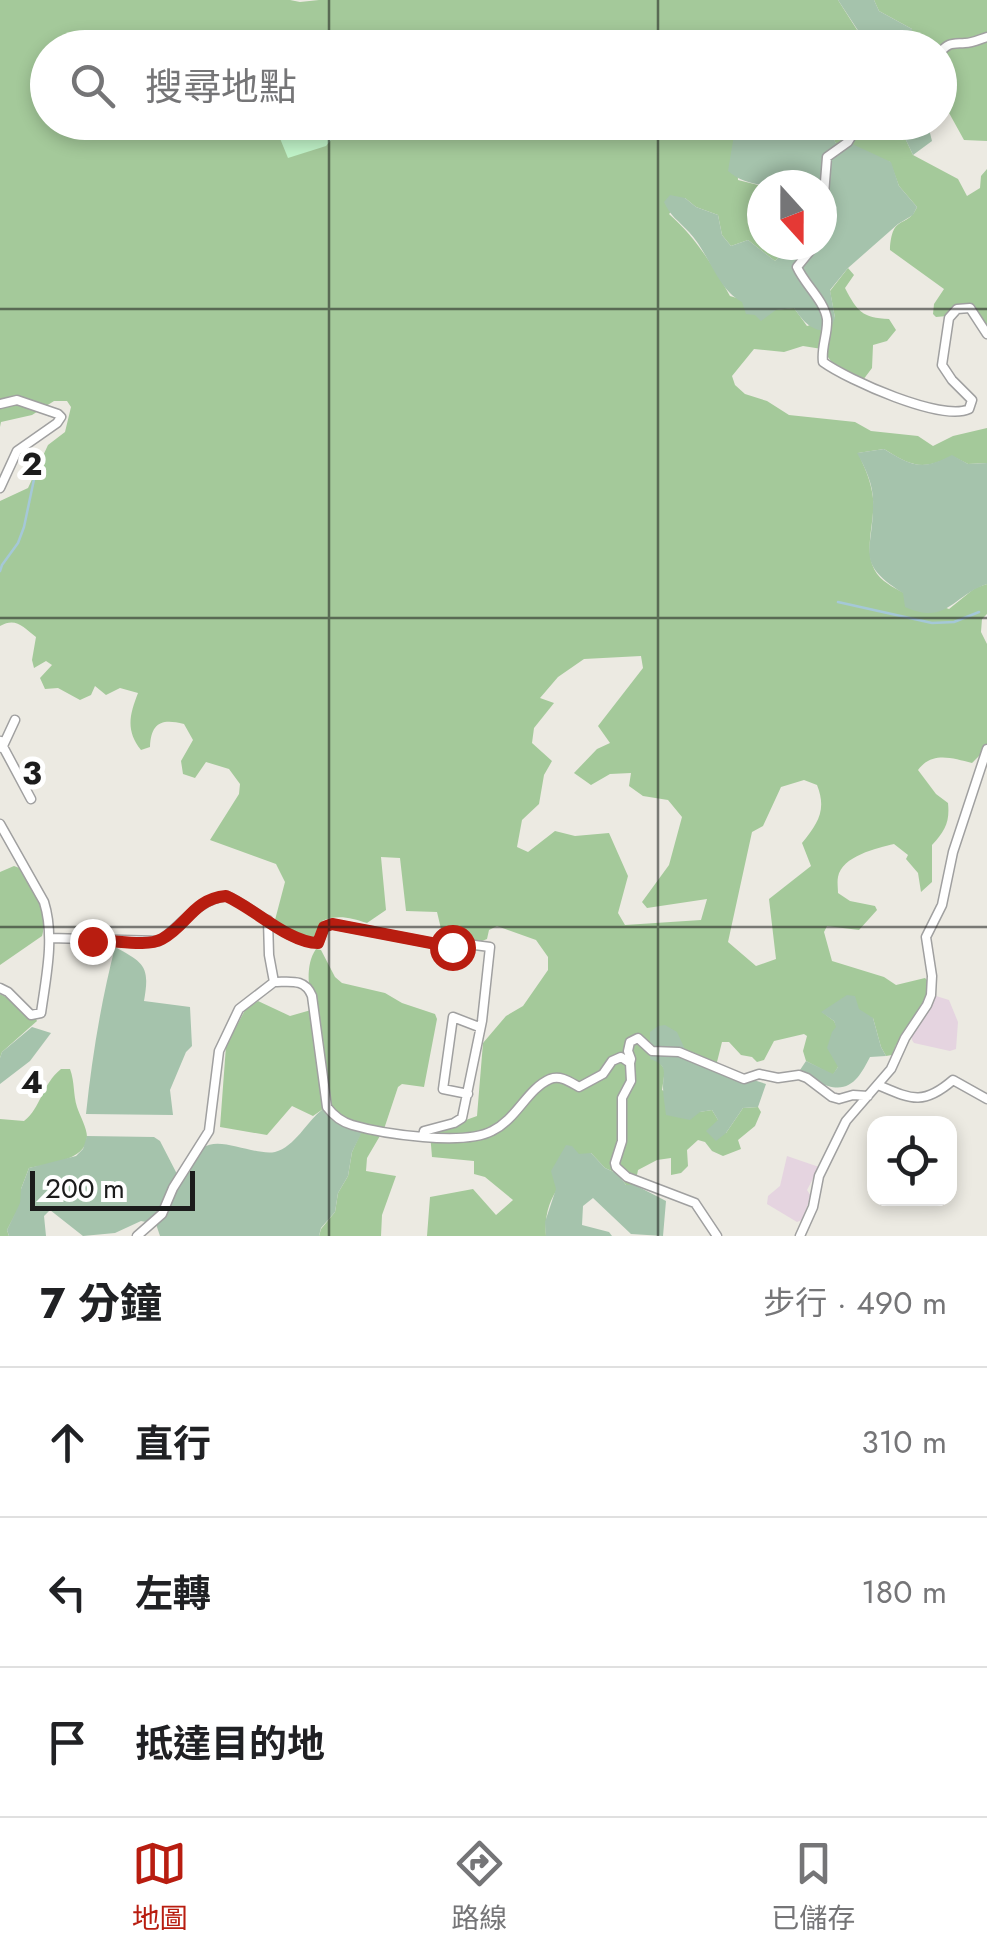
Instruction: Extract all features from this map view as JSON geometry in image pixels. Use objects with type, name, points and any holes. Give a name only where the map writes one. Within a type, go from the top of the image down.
[{"type":"street","points":[[957,44],[987,36]]},
{"type":"street","points":[[826,170],[827,157],[849,140]]},
{"type":"street","points":[[804,260],[798,267],[826,314],[824,362],[844,376],[912,403],[960,414],[969,410],[972,400],[942,365],[949,318],[957,309],[970,308],[987,334]]},
{"type":"street","points":[[0,404],[17,400],[61,417],[17,451],[0,488]]},
{"type":"street","points":[[15,720],[1,747],[31,799]]},
{"type":"street","points":[[800,1236],[813,1207],[819,1176],[836,1140],[846,1122],[891,1069],[930,996],[932,976],[926,936],[942,904],[953,852],[987,749]]},
{"type":"street","points":[[0,824],[44,902],[50,938],[41,1012],[31,1015],[0,988]]},
{"type":"street","points":[[50,938],[158,942],[194,910],[220,896],[232,898],[311,943],[318,943],[324,927],[332,924],[452,947],[459,943],[490,947]]},
{"type":"street","points":[[268,920],[274,982]]},
{"type":"street","points":[[423,1137],[424,1131],[462,1118],[490,947],[496,936]]},
{"type":"street","points":[[137,1236],[162,1214],[173,1188],[209,1131],[219,1051],[239,1009],[274,982],[302,982],[308,988],[326,1107],[349,1124],[423,1137],[478,1137],[514,1116],[538,1086],[553,1078],[579,1086],[603,1074],[616,1059],[621,1057],[630,1063]]},
{"type":"street","points":[[468,1094],[444,1089],[453,1018],[479,1027]]},
{"type":"street","points":[[716,1236],[695,1203],[627,1177],[616,1167],[622,1142],[622,1098],[631,1081],[630,1042],[638,1038],[652,1052],[679,1052],[744,1079],[758,1074],[778,1078],[799,1075],[832,1097],[868,1096]]},
{"type":"street","points":[[878,1085],[916,1099],[954,1080],[987,1098]]},
{"type":"shaded area","points":[[936,996],[949,1000],[958,1022],[956,1049],[950,1051],[912,1040],[912,1032]]},
{"type":"shaded area","points":[[787,1156],[819,1167],[807,1190],[811,1196],[802,1220],[797,1222],[767,1204],[768,1196],[780,1186]]},
{"type":"green space","points":[[0,0],[838,0],[857,30],[30,30],[30,140],[737,140],[738,180],[747,182],[747,240],[731,246],[722,235],[718,215],[685,198],[669,214],[703,252],[730,296],[776,310],[794,308],[807,326],[835,318],[830,291],[848,268],[854,275],[845,288],[857,308],[866,315],[889,319],[896,330],[887,341],[873,345],[872,368],[863,380],[836,368],[822,349],[803,346],[784,352],[754,349],[732,376],[735,385],[745,394],[767,401],[789,415],[855,422],[871,431],[918,436],[933,446],[953,436],[987,428],[987,463],[968,464],[952,456],[924,465],[884,449],[858,453],[873,498],[870,553],[876,573],[907,594],[949,609],[975,588],[987,584],[987,614],[982,619],[981,632],[987,644],[987,748],[972,763],[936,758],[918,770],[948,803],[946,826],[932,845],[932,882],[921,892],[918,873],[906,859],[908,855],[894,844],[861,854],[841,870],[838,893],[877,910],[859,930],[827,926],[824,932],[832,961],[884,977],[896,985],[925,978],[930,983],[924,1010],[892,1055],[886,1056],[873,1018],[822,1012],[837,1027],[838,1067],[833,1075],[806,1061],[804,1034],[774,1041],[764,1060],[757,1062],[741,1055],[729,1042],[722,1042],[713,1067],[660,1063],[665,1070],[662,1090],[699,1112],[712,1110],[726,1133],[743,1108],[758,1107],[761,1112],[755,1126],[738,1140],[741,1149],[723,1156],[698,1140],[687,1150],[688,1166],[681,1173],[671,1175],[671,1158],[657,1160],[638,1170],[635,1185],[626,1185],[591,1153],[552,1199],[546,1236],[427,1236],[430,1197],[473,1189],[496,1215],[513,1200],[485,1177],[474,1174],[474,1161],[432,1157],[430,1133],[477,1116],[483,1043],[506,1016],[523,1006],[548,970],[548,957],[536,940],[497,926],[482,941],[435,939],[442,933],[437,912],[406,911],[400,858],[381,857],[386,910],[367,923],[350,918],[328,919],[322,921],[323,939],[301,937],[275,920],[285,882],[276,864],[210,840],[239,794],[240,784],[229,769],[206,762],[195,778],[183,774],[181,761],[193,740],[184,724],[159,724],[152,732],[150,747],[141,750],[130,722],[138,693],[120,688],[106,695],[95,686],[91,695],[80,700],[58,688],[45,689],[40,678],[52,665],[46,661],[34,668],[36,637],[15,623],[0,626],[0,501],[28,488],[48,445],[65,432],[71,407],[67,401],[54,401],[32,415],[1,422],[0,427]],"holes":[[[641,656],[643,668],[598,726],[610,743],[597,749],[574,773],[591,785],[610,774],[631,773],[629,786],[643,796],[668,800],[682,817],[669,865],[642,902],[647,908],[707,899],[701,920],[625,925],[618,913],[628,876],[609,833],[575,836],[555,831],[528,852],[517,847],[522,820],[539,804],[544,775],[552,761],[532,743],[534,728],[554,703],[540,698],[558,677],[584,659]],[[804,780],[817,785],[821,802],[816,822],[802,843],[811,866],[769,899],[776,959],[756,966],[728,942],[752,832],[763,826],[781,787]]]},
{"type":"green space","points":[[838,0],[874,0],[879,11],[912,29],[912,30],[858,30]]},
{"type":"green space","points":[[874,0],[987,0],[987,141],[964,140],[957,127],[957,30],[912,30],[879,11]]},
{"type":"green space","points":[[281,140],[331,140],[326,146],[288,158]]},
{"type":"green space","points":[[733,140],[835,140],[839,145],[848,142],[891,162],[899,186],[917,207],[913,215],[848,268],[830,290],[835,318],[830,330],[813,328],[794,308],[776,310],[761,321],[746,314],[742,302],[726,289],[696,241],[664,202],[670,195],[685,198],[718,215],[722,235],[731,246],[747,240],[747,260],[837,260],[837,170],[747,170],[747,182],[728,171]]},
{"type":"green space","points":[[906,140],[913,155],[958,179],[967,196],[980,188],[981,176],[987,169],[987,333],[978,314],[967,306],[936,317],[934,304],[944,289],[890,250],[894,230],[917,207],[899,186],[890,162],[835,142]]},
{"type":"green space","points":[[906,140],[932,140],[932,141],[913,155]]},
{"type":"green space","points":[[884,449],[924,465],[952,455],[968,464],[987,463],[987,584],[940,611],[919,612],[905,607],[903,593],[872,564],[872,491],[857,453]]},
{"type":"green space","points":[[14,866],[22,869],[35,893],[44,927],[42,936],[0,965],[0,872]]},
{"type":"green space","points":[[115,947],[143,967],[144,1001],[190,1007],[192,1046],[170,1090],[173,1115],[86,1114]]},
{"type":"green space","points":[[316,949],[321,950],[342,983],[385,993],[435,1014],[437,1019],[424,1087],[398,1087],[384,1129],[367,1158],[366,1171],[396,1176],[382,1215],[381,1236],[319,1236],[335,1212],[338,1193],[348,1176],[361,1132],[339,1124],[323,1109],[313,1116],[292,1106],[267,1135],[220,1127],[226,1046],[245,1010],[258,1001],[290,1016],[311,1010],[309,971]]},
{"type":"green space","points":[[0,994],[31,1009],[37,1021],[0,1058]]},
{"type":"green space","points":[[847,995],[855,996],[859,1009],[873,1018],[886,1056],[870,1057],[855,1080],[843,1087],[824,1085],[798,1073],[806,1061],[833,1074],[838,1067],[827,1048],[836,1027],[821,1012]]},
{"type":"green space","points":[[665,1025],[677,1032],[690,1060],[766,1084],[758,1107],[743,1108],[716,1141],[706,1131],[718,1120],[712,1110],[700,1112],[690,1120],[666,1115],[664,1070],[650,1059],[650,1032]]},
{"type":"green space","points":[[32,1027],[51,1033],[30,1061],[0,1084],[2,1052]]},
{"type":"green space","points":[[61,1069],[70,1069],[87,1133],[85,1145],[64,1160],[29,1168],[21,1189],[21,1203],[7,1230],[9,1236],[0,1236],[0,1119],[24,1121]]},
{"type":"green space","points":[[323,1109],[339,1124],[362,1132],[352,1152],[348,1176],[338,1193],[335,1212],[319,1236],[160,1236],[156,1224],[141,1221],[115,1233],[83,1236],[50,1210],[44,1216],[46,1236],[9,1236],[7,1230],[20,1203],[29,1168],[76,1156],[87,1136],[154,1137],[177,1174],[184,1175],[198,1153],[210,1145],[267,1152],[282,1149]]},
{"type":"green space","points":[[566,1145],[579,1154],[591,1153],[626,1185],[635,1185],[666,1201],[663,1236],[631,1234],[593,1198],[583,1206],[582,1225],[612,1236],[546,1236],[545,1222],[556,1189],[551,1171]]},
{"type":"waterway","points":[[0,571],[24,527],[37,465]]},
{"type":"waterway","points":[[838,602],[932,623],[954,622],[979,612]]},
{"type":"route","points":[[92,941],[158,942],[194,910],[226,896],[311,943],[318,943],[324,927],[332,924],[452,947]]}]
